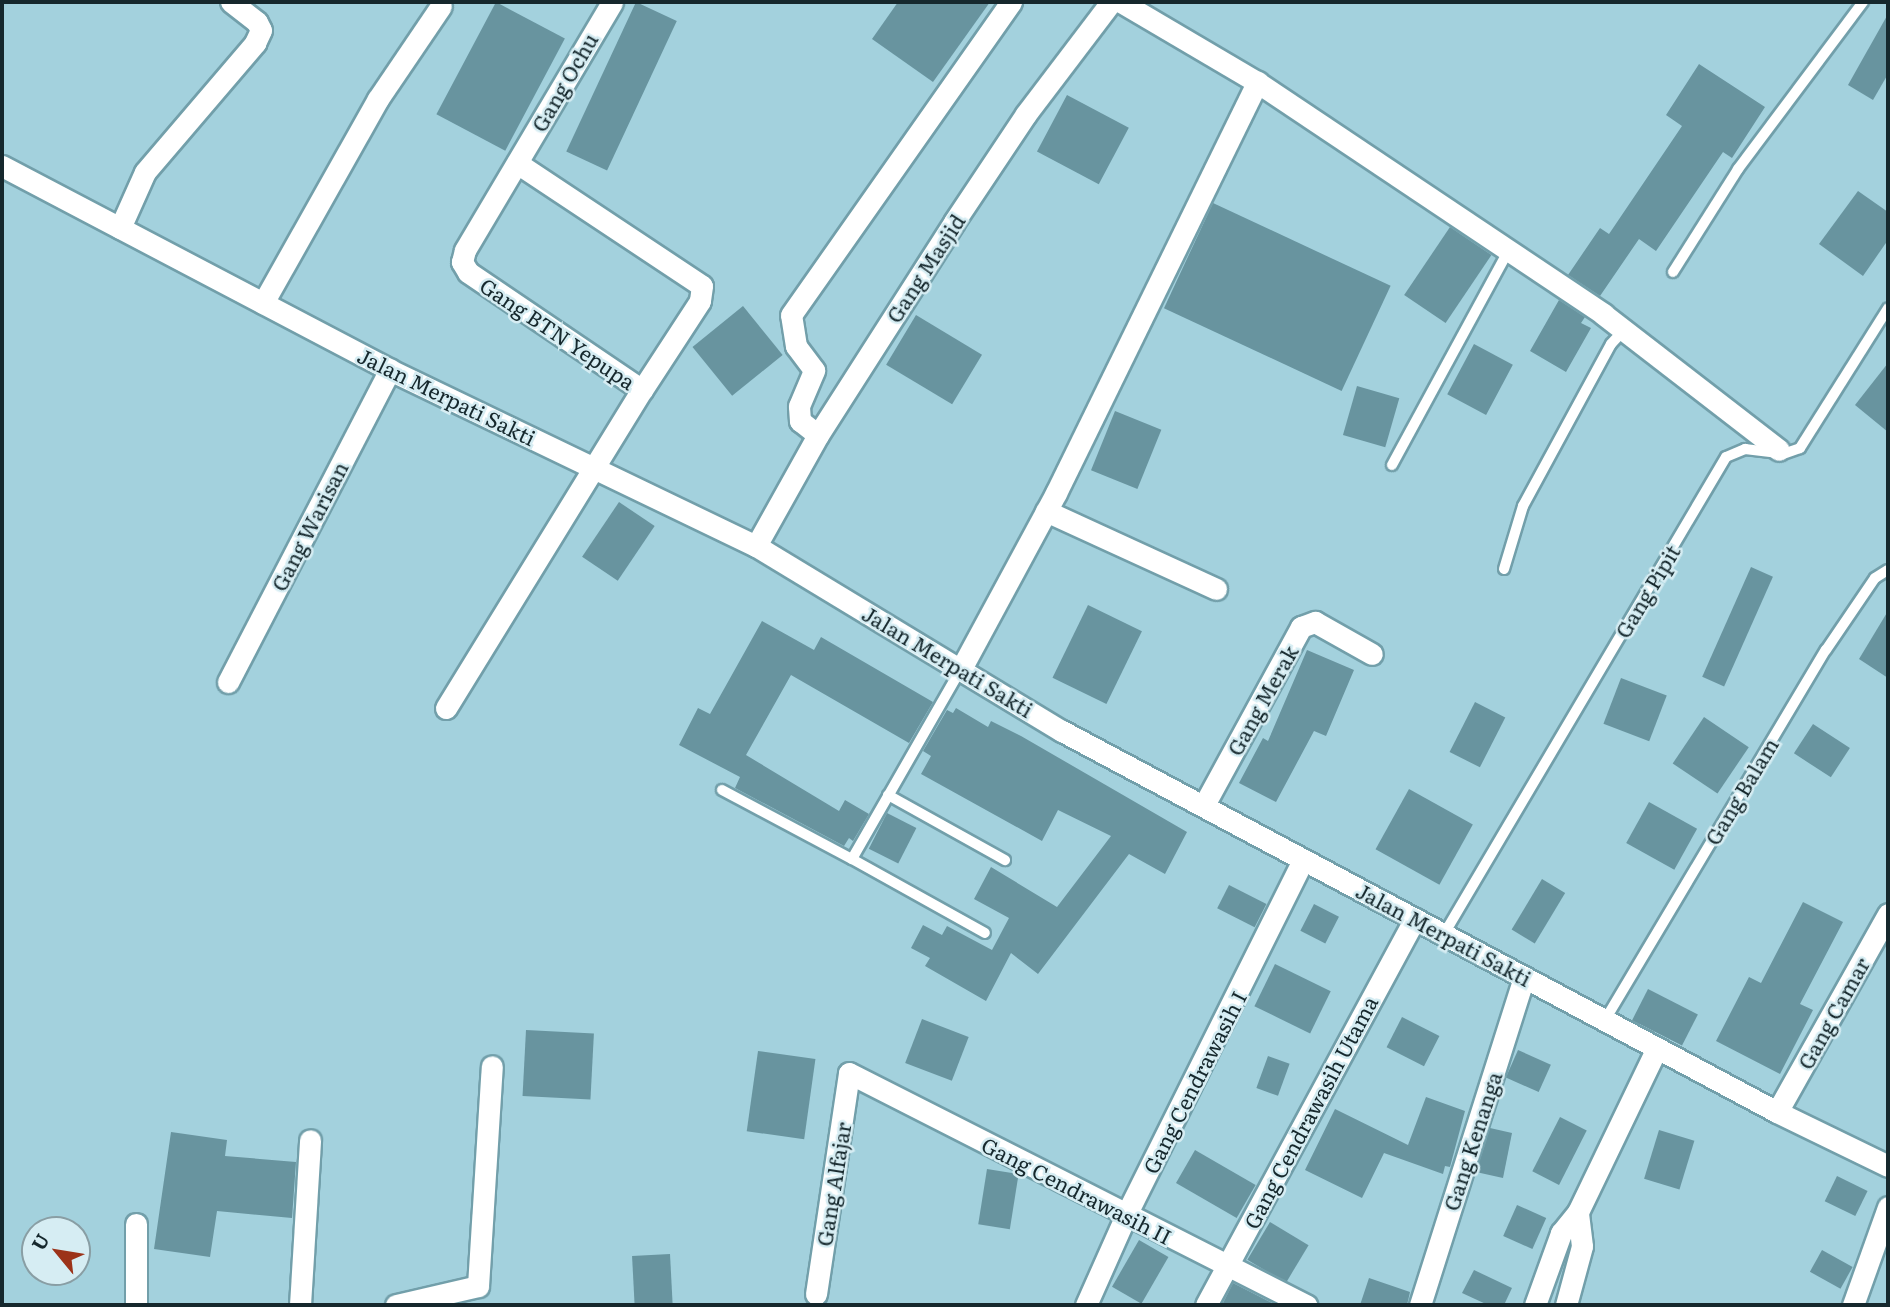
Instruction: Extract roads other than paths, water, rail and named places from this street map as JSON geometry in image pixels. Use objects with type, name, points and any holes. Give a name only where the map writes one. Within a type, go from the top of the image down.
[{"type":"street","points":[[120,228],[145,172],[255,43],[261,30],[257,22],[231,2]]},
{"type":"street","name":"Gang Ochu","points":[[517,163],[612,2]]},
{"type":"street","points":[[818,435],[800,421],[799,406],[814,370],[796,346],[791,315],[1011,2]]},
{"type":"street","name":"Gang Masjid","points":[[756,546],[818,435],[1026,114],[1111,2]]},
{"type":"street","points":[[1121,2],[1257,82],[1508,251],[1623,331],[1779,450]]},
{"type":"street","points":[[263,303],[371,110],[441,5]]},
{"type":"street","points":[[961,667],[1046,511],[1257,82]]},
{"type":"street","points":[[517,163],[702,286],[700,300],[642,390]]},
{"type":"street","name":"Gang BTN Yepupa","points":[[446,708],[642,390],[468,272],[462,262],[517,163]]},
{"type":"street","name":"Jalan Merpati Sakti","points":[[2,166],[390,370],[756,546],[961,667],[1062,731],[1777,1112],[1888,1166]]},
{"type":"street","name":"Gang Warisan","points":[[228,682],[390,370]]},
{"type":"street","points":[[1046,511],[1216,589]]},
{"type":"street","name":"Gang Merak","points":[[1204,805],[1301,627],[1315,622],[1372,654]]},
{"type":"street","name":"Gang Cendrawasih I","points":[[1086,1305],[1126,1216],[1303,860]]},
{"type":"street","name":"Gang Camar","points":[[1777,1112],[1888,914]]},
{"type":"street","name":"Gang Cendrawasih Utama","points":[[1206,1305],[1415,919]]},
{"type":"street","name":"Gang Kenanga","points":[[1420,1305],[1524,977]]},
{"type":"street","points":[[1535,1305],[1561,1233],[1578,1212],[1657,1048]]},
{"type":"street","points":[[396,1305],[478,1286],[492,1066]]},
{"type":"street","name":"Gang Cendrawasih II","points":[[849,1073],[1126,1216],[1228,1264],[1306,1305]]},
{"type":"street","name":"Gang Alfajar","points":[[816,1294],[849,1073]]},
{"type":"street","points":[[300,1305],[310,1140]]},
{"type":"street","points":[[1853,1305],[1888,1207]]},
{"type":"street","points":[[1566,1305],[1582,1246],[1578,1212]]},
{"type":"street","points":[[136,1224],[136,1305]]},
{"type":"lane","points":[[1673,272],[1738,169],[1863,2]]},
{"type":"lane","points":[[1392,465],[1508,251]]},
{"type":"lane","name":"Gang Pipit","points":[[1444,934],[1726,457],[1737,450],[1779,450],[1783,454],[1800,448],[1888,308]]},
{"type":"lane","points":[[1504,569],[1523,506],[1611,344],[1623,331]]},
{"type":"lane","name":"Gang Balam","points":[[1605,1020],[1826,650],[1875,578],[1888,570]]},
{"type":"lane","points":[[852,859],[961,667]]},
{"type":"lane","points":[[722,790],[985,933]]},
{"type":"lane","points":[[888,795],[1005,860]]}]
